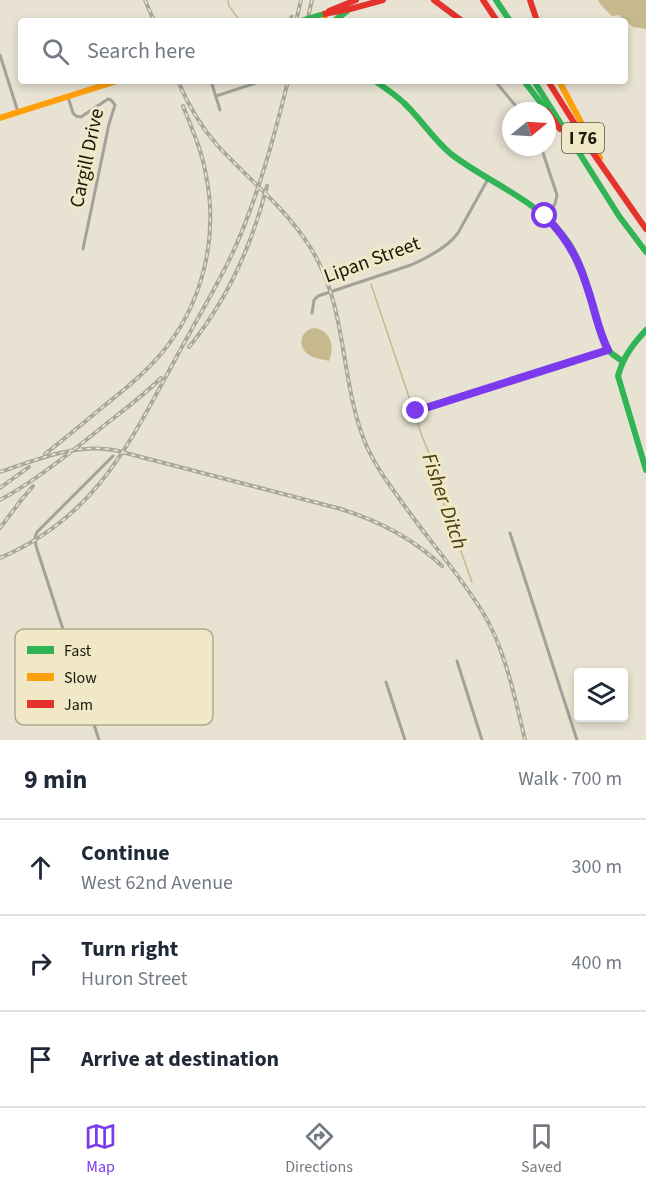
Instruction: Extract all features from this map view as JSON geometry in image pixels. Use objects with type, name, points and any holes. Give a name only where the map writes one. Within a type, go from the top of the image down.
[{"type":"main road","points":[[323,17],[356,0]]},
{"type":"main road","points":[[323,17],[383,0]]},
{"type":"main road","points":[[434,0],[448,9]]},
{"type":"main road","points":[[439,0],[458,18]]},
{"type":"main road","points":[[483,0],[495,18]]},
{"type":"main road","points":[[496,0],[508,18]]},
{"type":"main road","points":[[530,0],[536,18]]},
{"type":"main road","points":[[337,18],[350,9]]},
{"type":"main road","points":[[0,118],[108,84]]},
{"type":"main road","points":[[379,84],[403,102],[431,135],[460,162],[520,197],[545,216],[568,243],[585,280],[608,350],[622,361]]},
{"type":"main road","points":[[526,84],[540,102]]},
{"type":"main road","name":"I 76","points":[[536,84],[619,216],[646,252]]},
{"type":"main road","name":"I 76","points":[[550,84],[593,153],[646,230]]},
{"type":"main road","points":[[560,84],[578,119],[621,192]]},
{"type":"main road","points":[[556,124],[619,216]]},
{"type":"main road","points":[[646,330],[629,348],[618,376],[646,470]]},
{"type":"street","points":[[0,55],[18,112]]},
{"type":"street","points":[[212,84],[220,110]]},
{"type":"street","points":[[216,96],[253,84]]},
{"type":"street","points":[[498,84],[512,102]]},
{"type":"street","name":"Cargill Drive","points":[[68,97],[73,113],[81,117],[108,99],[115,105],[109,124],[84,249]]},
{"type":"street","points":[[545,156],[557,197],[553,207],[545,216]]},
{"type":"street","name":"Lipan Street","points":[[312,313],[314,300],[318,296],[411,265],[452,241],[488,179]]},
{"type":"street","points":[[416,411],[608,350]]},
{"type":"street","points":[[63,629],[35,537],[37,531],[113,456]]},
{"type":"street","points":[[510,533],[577,740]]},
{"type":"street","points":[[457,662],[482,740]]},
{"type":"street","points":[[386,682],[405,740]]},
{"type":"street","points":[[94,725],[99,740]]},
{"type":"shaded area","points":[[598,0],[646,0],[646,29],[633,27],[628,23],[628,18],[612,16]]},
{"type":"shaded area","points":[[314,328],[324,332],[330,340],[332,350],[329,361],[311,356],[303,348],[303,335],[309,329]]},
{"type":"waterway","name":"Fisher Ditch","points":[[228,0],[229,6],[238,18]]},
{"type":"waterway","name":"Fisher Ditch","points":[[371,284],[472,582]]},
{"type":"railway","points":[[145,0],[153,18]]},
{"type":"railway","points":[[297,18],[301,0]]},
{"type":"railway","points":[[308,18],[312,0]]},
{"type":"railway","points":[[180,84],[191,107],[218,146],[290,220],[310,247],[331,295],[358,423],[367,447],[386,481],[465,585],[490,625],[508,674],[525,740]]},
{"type":"railway","points":[[0,558],[33,541],[61,522],[85,499],[106,475],[142,420],[234,250],[265,167],[287,84]]},
{"type":"railway","points":[[45,454],[123,391],[153,363],[175,336],[196,293],[204,271],[208,247],[209,199],[202,157],[183,106]]},
{"type":"railway","points":[[189,347],[216,310],[237,271],[254,229],[267,186]]},
{"type":"railway","points":[[0,500],[65,457],[161,378]]},
{"type":"railway","points":[[0,472],[70,451],[99,448],[114,450],[341,509],[382,525],[407,539],[442,566]]},
{"type":"railway","points":[[0,488],[29,467]]},
{"type":"railway","points":[[0,528],[33,486]]},
{"type":"traffic: fast","points":[[496,0],[508,18]]},
{"type":"traffic: fast","points":[[338,18],[347,11]]},
{"type":"traffic: fast","points":[[310,18],[320,15]]},
{"type":"traffic: fast","points":[[379,84],[404,103],[451,154],[529,204],[556,227],[568,242],[581,267],[606,346],[622,361]]},
{"type":"traffic: fast","points":[[526,84],[540,102]]},
{"type":"traffic: fast","points":[[536,84],[619,216],[646,252]]},
{"type":"traffic: fast","points":[[646,330],[629,351],[618,376],[646,470]]},
{"type":"traffic: slow","points":[[324,14],[325,18]]},
{"type":"traffic: slow","points":[[0,118],[108,84]]},
{"type":"traffic: slow","points":[[561,84],[600,158]]},
{"type":"traffic: jam","points":[[329,11],[356,0]]},
{"type":"traffic: jam","points":[[324,14],[383,0]]},
{"type":"traffic: jam","points":[[434,0],[458,18]]},
{"type":"traffic: jam","points":[[483,0],[495,18]]},
{"type":"traffic: jam","points":[[530,0],[536,18]]},
{"type":"traffic: jam","points":[[550,84],[593,153],[646,229]]},
{"type":"traffic: jam","points":[[556,123],[560,129]]},
{"type":"route","points":[[416,411],[608,350],[578,262],[568,243],[545,216]]}]
